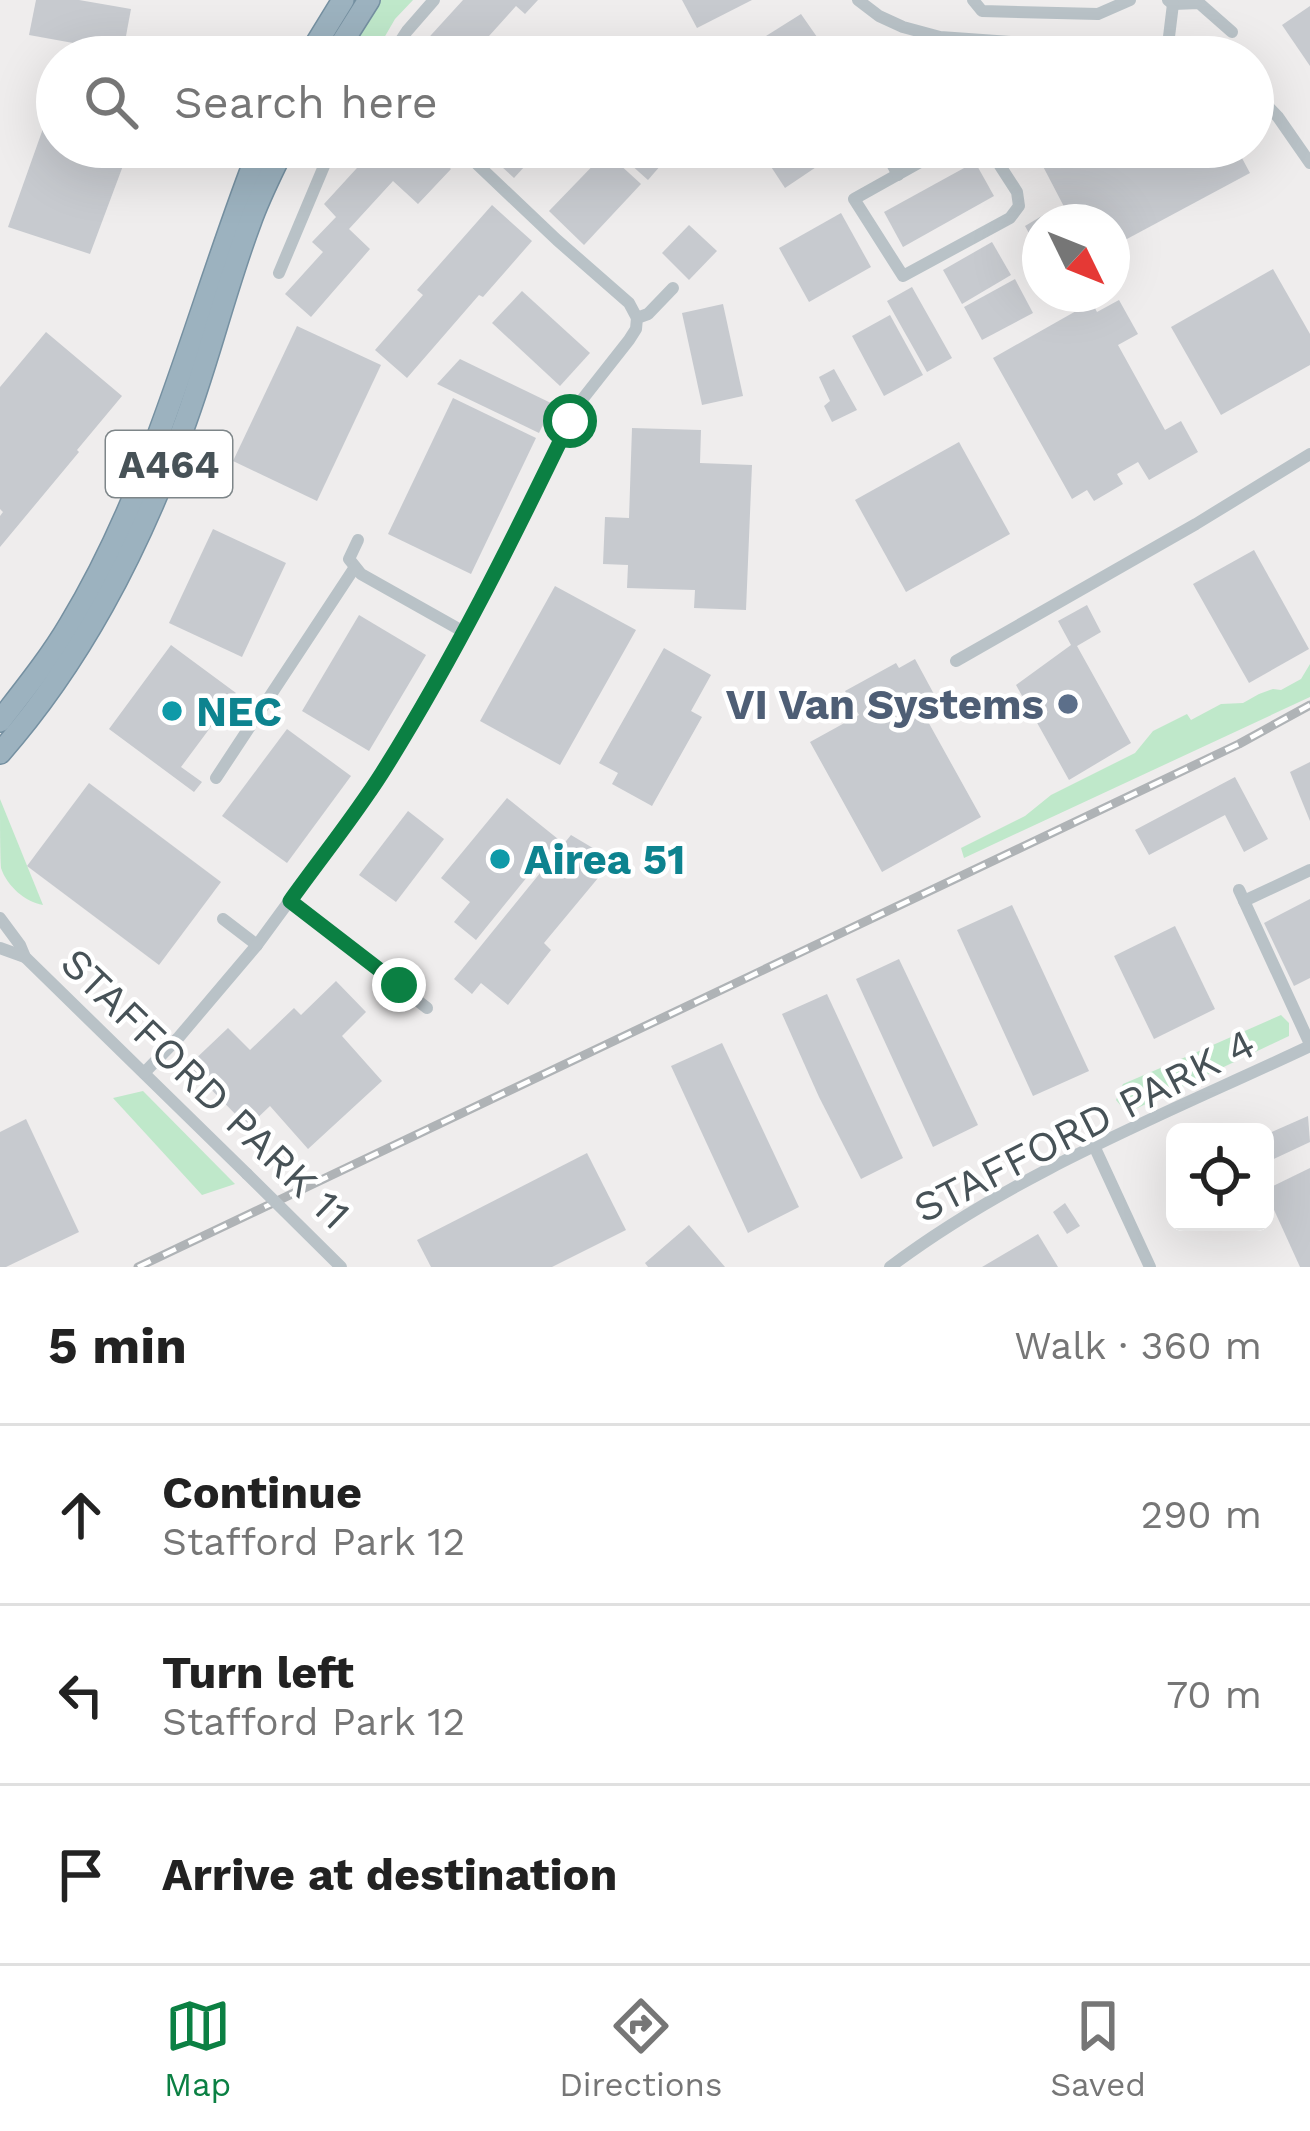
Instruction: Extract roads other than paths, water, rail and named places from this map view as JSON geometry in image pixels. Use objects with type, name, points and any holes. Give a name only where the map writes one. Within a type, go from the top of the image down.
[{"type":"highway","points":[[321,36],[343,0]]},
{"type":"highway","points":[[346,36],[369,0]]},
{"type":"highway","name":"A464","points":[[0,721],[70,626],[106,557],[158,433],[252,168]]},
{"type":"highway","name":"A464","points":[[0,753],[58,679],[122,571],[179,441],[250,220],[274,168]]},
{"type":"street","points":[[404,36],[434,0]]},
{"type":"street","points":[[858,0],[879,16],[936,36]]},
{"type":"street","points":[[973,1],[982,11],[1097,14],[1130,0]]},
{"type":"street","points":[[1168,36],[1170,2],[1198,3],[1232,32]]},
{"type":"street","points":[[1274,113],[1310,163]]},
{"type":"street","points":[[279,272],[323,168]]},
{"type":"street","points":[[144,1073],[257,945],[380,777],[464,632],[581,401],[636,328],[637,318],[629,303],[480,168]]},
{"type":"street","points":[[894,168],[898,175]]},
{"type":"street","points":[[910,168],[854,200],[904,277],[1010,218],[1018,206],[1017,192],[1002,168]]},
{"type":"street","points":[[637,318],[648,314],[674,288]]},
{"type":"street","points":[[956,661],[1310,454]]},
{"type":"street","points":[[358,540],[349,559],[361,574],[464,632]]},
{"type":"street","points":[[215,778],[355,567]]},
{"type":"street","points":[[1310,869],[1241,896],[1310,1045]]},
{"type":"street","points":[[290,901],[427,1008]]},
{"type":"street","name":"STAFFORD PARK 11","points":[[0,918],[25,957],[341,1267]]},
{"type":"street","points":[[223,919],[257,945]]},
{"type":"street","name":"STAFFORD PARK 11","points":[[0,948],[25,957]]},
{"type":"street","name":"STAFFORD PARK 4","points":[[890,1267],[968,1214],[1310,1045]]},
{"type":"street","points":[[1095,1148],[1150,1267]]},
{"type":"railway","points":[[138,1267],[1239,744],[1310,705]]},
{"type":"place","name":"VI Van Systems","points":[[1068,704]]},
{"type":"place","name":"NEC","points":[[172,711]]},
{"type":"place","name":"Airea 51","points":[[500,859]]}]
